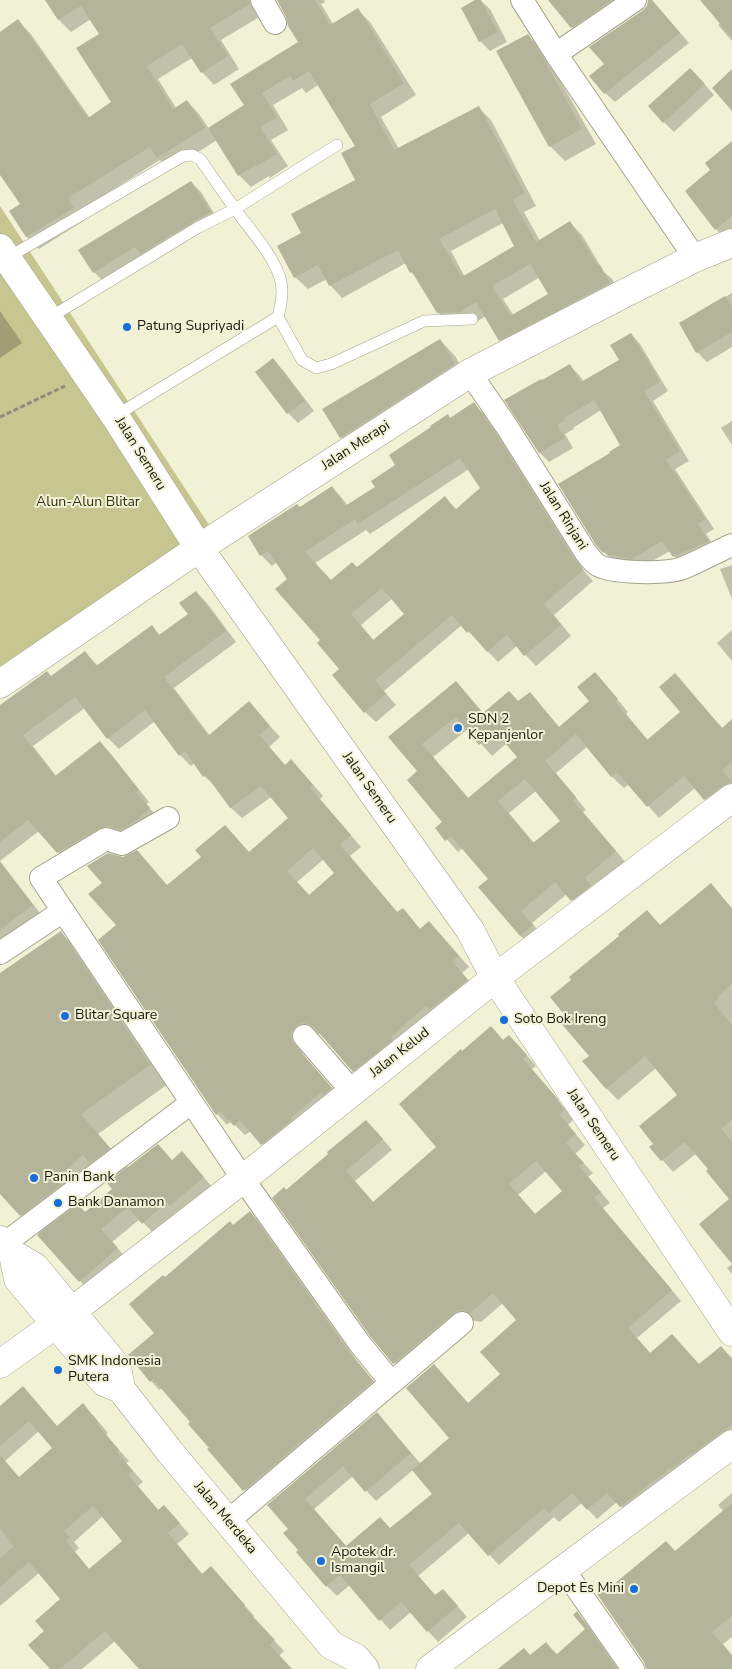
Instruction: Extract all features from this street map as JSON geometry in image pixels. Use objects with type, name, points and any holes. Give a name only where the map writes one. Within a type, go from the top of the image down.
[{"type":"main road","name":"Jalan Merapi","points":[[0,684],[199,548],[470,373],[695,258],[732,243]]},
{"type":"main road","name":"Jalan Semeru","points":[[4,253],[88,375],[199,548],[470,930],[495,978],[732,1332]]},
{"type":"main road","name":"Jalan Kelud","points":[[0,1364],[64,1318],[243,1179],[495,978],[732,798]]},
{"type":"main road","name":"Jalan Merdeka","points":[[6,1246],[35,1267],[64,1318],[118,1368],[121,1389],[336,1657],[356,1658],[365,1669]]},
{"type":"main road","points":[[430,1669],[732,1444]]},
{"type":"street","points":[[262,0],[275,23]]},
{"type":"street","points":[[522,0],[556,54],[695,258]]},
{"type":"street","points":[[556,54],[635,0]]},
{"type":"street","name":"Jalan Rinjani","points":[[470,373],[507,427],[586,553],[596,565],[606,569],[667,572],[683,568],[732,545]]},
{"type":"street","points":[[168,818],[122,844],[106,839],[41,878],[243,1179],[360,1344],[392,1382]]},
{"type":"street","points":[[0,953],[63,911]]},
{"type":"street","points":[[304,1036],[352,1091]]},
{"type":"street","points":[[6,1246],[191,1103]]},
{"type":"street","points":[[227,1522],[462,1323]]},
{"type":"street","points":[[564,1570],[633,1669]]},
{"type":"lane","points":[[49,318],[197,228],[235,209],[337,145]]},
{"type":"lane","points":[[4,253],[183,156],[192,155],[200,159],[266,252],[281,280],[281,305],[278,318],[302,360],[316,368],[331,364],[424,321],[472,319]]},
{"type":"lane","points":[[115,416],[278,318]]},
{"type":"path","points":[[0,417],[88,375]]},
{"type":"green space","name":"Alun-Alun Blitar","points":[[0,206],[209,525],[0,672]]},
{"type":"building","points":[[45,0],[249,0],[250,4],[210,28],[228,56],[201,73],[182,44],[147,66],[173,109],[187,100],[205,128],[157,158],[150,147],[68,198],[74,208],[26,237],[9,211],[20,204],[0,175],[0,32],[18,19],[88,118],[111,102],[76,48],[99,34],[81,6],[58,20]]},
{"type":"building","points":[[277,0],[315,0],[330,25],[358,8],[404,83],[370,104],[394,150],[479,106],[525,193],[513,200],[536,242],[570,221],[610,283],[499,341],[476,302],[460,312],[437,313],[412,272],[410,273],[398,250],[329,286],[318,265],[294,278],[277,246],[301,233],[291,214],[355,180],[341,153],[355,146],[309,71],[293,81],[290,76],[262,93],[277,117],[260,127],[277,154],[257,166],[238,176],[208,128],[244,105],[230,84],[298,42],[288,26],[286,17]],"holes":[[[495,209],[514,246],[462,277],[439,239]],[[530,264],[548,294],[510,316],[492,286]]]},
{"type":"building","points":[[475,0],[481,0],[498,32],[479,42],[461,8]]},
{"type":"building","points":[[548,0],[612,0],[571,28]]},
{"type":"building","points":[[648,0],[652,0],[680,33],[604,94],[589,76],[604,64],[589,47],[642,11],[647,6]]},
{"type":"building","points":[[700,0],[732,0],[732,38]]},
{"type":"building","points":[[528,34],[582,129],[549,147],[496,51]]},
{"type":"building","points":[[690,68],[705,84],[663,123],[648,106]]},
{"type":"building","points":[[732,69],[732,111],[712,88]]},
{"type":"building","points":[[732,141],[732,216],[715,230],[685,191],[710,170],[705,163]]},
{"type":"building","points":[[191,181],[211,212],[140,254],[135,247],[93,273],[78,250]]},
{"type":"building","points":[[725,296],[732,307],[732,332],[696,353],[679,323]]},
{"type":"building","points":[[631,333],[660,382],[644,391],[680,451],[666,460],[705,519],[698,524],[709,541],[673,557],[662,541],[632,559],[608,555],[605,551],[603,553],[558,484],[620,445],[594,400],[564,418],[565,420],[557,425],[565,438],[539,453],[504,400],[570,364],[581,382],[619,360],[610,345]]},
{"type":"building","points":[[440,339],[455,364],[340,438],[322,409]]},
{"type":"building","points":[[273,358],[305,401],[287,414],[255,372]]},
{"type":"building","points":[[474,402],[583,570],[544,604],[561,625],[524,656],[507,635],[487,652],[452,615],[375,680],[386,694],[364,713],[332,675],[339,669],[317,643],[320,640],[275,589],[287,579],[268,551],[260,556],[248,536],[297,504],[300,507],[332,486],[345,506],[375,487],[371,481],[395,465],[389,455],[448,414],[450,418]],"holes":[[[460,458],[480,488],[455,510],[445,496],[357,567],[352,562],[331,580],[305,552],[355,519],[358,524]],[[382,588],[404,614],[373,640],[351,614]]]},
{"type":"building","points":[[196,591],[226,631],[164,677],[208,736],[249,701],[270,726],[259,735],[285,765],[291,759],[313,785],[310,788],[351,835],[340,845],[397,912],[403,908],[420,929],[429,921],[459,956],[452,961],[468,980],[429,1010],[426,1006],[391,1037],[393,1040],[353,1072],[314,1027],[302,1023],[296,1026],[291,1032],[294,1044],[332,1088],[324,1095],[321,1092],[291,1118],[292,1120],[261,1145],[240,1120],[234,1126],[220,1111],[216,1115],[98,940],[116,925],[88,894],[102,883],[87,866],[108,853],[123,857],[137,850],[167,885],[201,857],[195,850],[225,825],[249,852],[288,818],[261,786],[230,808],[206,775],[203,777],[185,751],[179,756],[145,710],[107,739],[75,697],[23,735],[55,776],[100,741],[139,790],[136,792],[150,808],[137,820],[120,830],[110,826],[100,828],[57,853],[28,820],[0,842],[0,705],[47,671],[51,676],[85,651],[96,666],[152,625],[159,635],[188,614],[179,603]],"holes":[[[313,848],[334,873],[309,895],[287,871]]]},
{"type":"building","points":[[595,672],[618,699],[615,701],[647,740],[680,712],[659,687],[675,673],[722,728],[732,719],[732,762],[722,770],[732,782],[723,786],[704,800],[684,776],[647,807],[617,772],[611,777],[576,734],[545,761],[576,797],[572,800],[616,851],[585,878],[591,885],[571,901],[555,882],[521,911],[533,925],[520,936],[478,887],[488,879],[451,836],[445,841],[435,828],[442,822],[407,780],[417,771],[388,737],[456,681],[483,713],[509,691],[518,701],[530,692],[559,727],[589,701],[577,687]],"holes":[[[456,717],[479,745],[495,731],[517,757],[468,798],[422,744]],[[525,779],[560,821],[533,843],[498,801]]]},
{"type":"building","points":[[0,862],[33,905],[0,930]]},
{"type":"building","points":[[711,883],[732,909],[732,984],[717,997],[718,999],[714,1003],[732,1025],[732,1119],[721,1129],[732,1142],[732,1264],[699,1224],[729,1199],[706,1171],[708,1169],[685,1142],[661,1161],[649,1147],[653,1144],[639,1126],[677,1095],[645,1056],[606,1089],[582,1061],[589,1056],[560,1022],[566,1017],[550,997],[571,980],[569,977],[647,910],[660,925]]},
{"type":"building","name":"Blitar Square","points":[[61,931],[150,1065],[81,1114],[110,1148],[90,1163],[83,1155],[56,1179],[61,1185],[20,1216],[0,1194],[0,973]]},
{"type":"building","points":[[491,1026],[503,1040],[509,1035],[527,1055],[523,1059],[557,1098],[564,1110],[559,1114],[576,1134],[566,1143],[584,1163],[579,1166],[601,1192],[594,1198],[672,1290],[628,1328],[650,1353],[672,1334],[699,1364],[721,1346],[732,1359],[732,1425],[691,1453],[671,1470],[670,1468],[620,1507],[607,1493],[587,1510],[572,1493],[549,1513],[544,1508],[488,1556],[459,1523],[409,1565],[435,1595],[443,1589],[458,1606],[427,1632],[401,1602],[379,1621],[340,1575],[326,1587],[296,1552],[298,1550],[283,1533],[288,1529],[267,1505],[377,1412],[411,1453],[365,1492],[343,1466],[305,1499],[346,1546],[380,1517],[390,1528],[432,1494],[412,1470],[449,1438],[406,1388],[434,1364],[468,1403],[500,1374],[480,1352],[516,1320],[493,1293],[470,1313],[460,1310],[454,1313],[393,1364],[370,1336],[272,1198],[284,1187],[286,1190],[328,1154],[327,1152],[366,1120],[383,1139],[346,1171],[373,1202],[436,1147],[399,1104],[461,1049],[462,1051]],"holes":[[[536,1161],[562,1191],[535,1214],[509,1184]]]},
{"type":"building","points":[[158,1144],[172,1160],[182,1151],[204,1177],[170,1206],[167,1202],[142,1224],[128,1207],[101,1229],[118,1248],[79,1282],[37,1235],[78,1204],[85,1212],[112,1189],[107,1183]]},
{"type":"building","points":[[250,1211],[349,1352],[373,1381],[243,1491],[207,1449],[209,1448],[188,1424],[190,1422],[153,1379],[150,1382],[128,1355],[154,1333],[129,1304],[163,1275],[165,1277],[230,1221],[233,1225]]},
{"type":"building","points":[[23,1386],[57,1426],[83,1403],[98,1422],[97,1424],[119,1450],[117,1452],[133,1471],[128,1475],[158,1510],[164,1505],[180,1523],[168,1533],[202,1574],[211,1566],[245,1605],[244,1607],[275,1640],[270,1645],[292,1669],[139,1669],[105,1631],[60,1669],[50,1669],[28,1645],[44,1631],[35,1621],[60,1599],[29,1562],[0,1587],[0,1558],[14,1546],[0,1529],[0,1455],[19,1477],[52,1448],[29,1421],[0,1446],[0,1406]],"holes":[[[93,1506],[122,1541],[89,1569],[66,1541],[70,1537],[64,1531]]]},
{"type":"building","points":[[732,1503],[732,1616],[712,1632],[732,1656],[732,1669],[646,1669],[644,1662],[597,1594],[612,1582],[614,1584],[666,1541],[675,1551]]},
{"type":"building","points":[[577,1611],[617,1669],[498,1669],[524,1648],[530,1655],[546,1642],[556,1655],[585,1629],[573,1615]]},
{"type":"place","name":"Patung Supriyadi","points":[[127,327]]},
{"type":"place","name":"SDN 2 Kepanjenlor","points":[[458,728]]},
{"type":"place","name":"Blitar Square","points":[[65,1016]]},
{"type":"place","name":"Soto Bok Ireng","points":[[504,1020]]},
{"type":"place","name":"Panin Bank","points":[[34,1178]]},
{"type":"place","name":"Bank Danamon","points":[[58,1203]]},
{"type":"place","name":"SMK Indonesia Putera","points":[[58,1370]]},
{"type":"place","name":"Apotek dr. Ismangil","points":[[321,1561]]},
{"type":"place","name":"Depot Es Mini","points":[[634,1589]]}]
